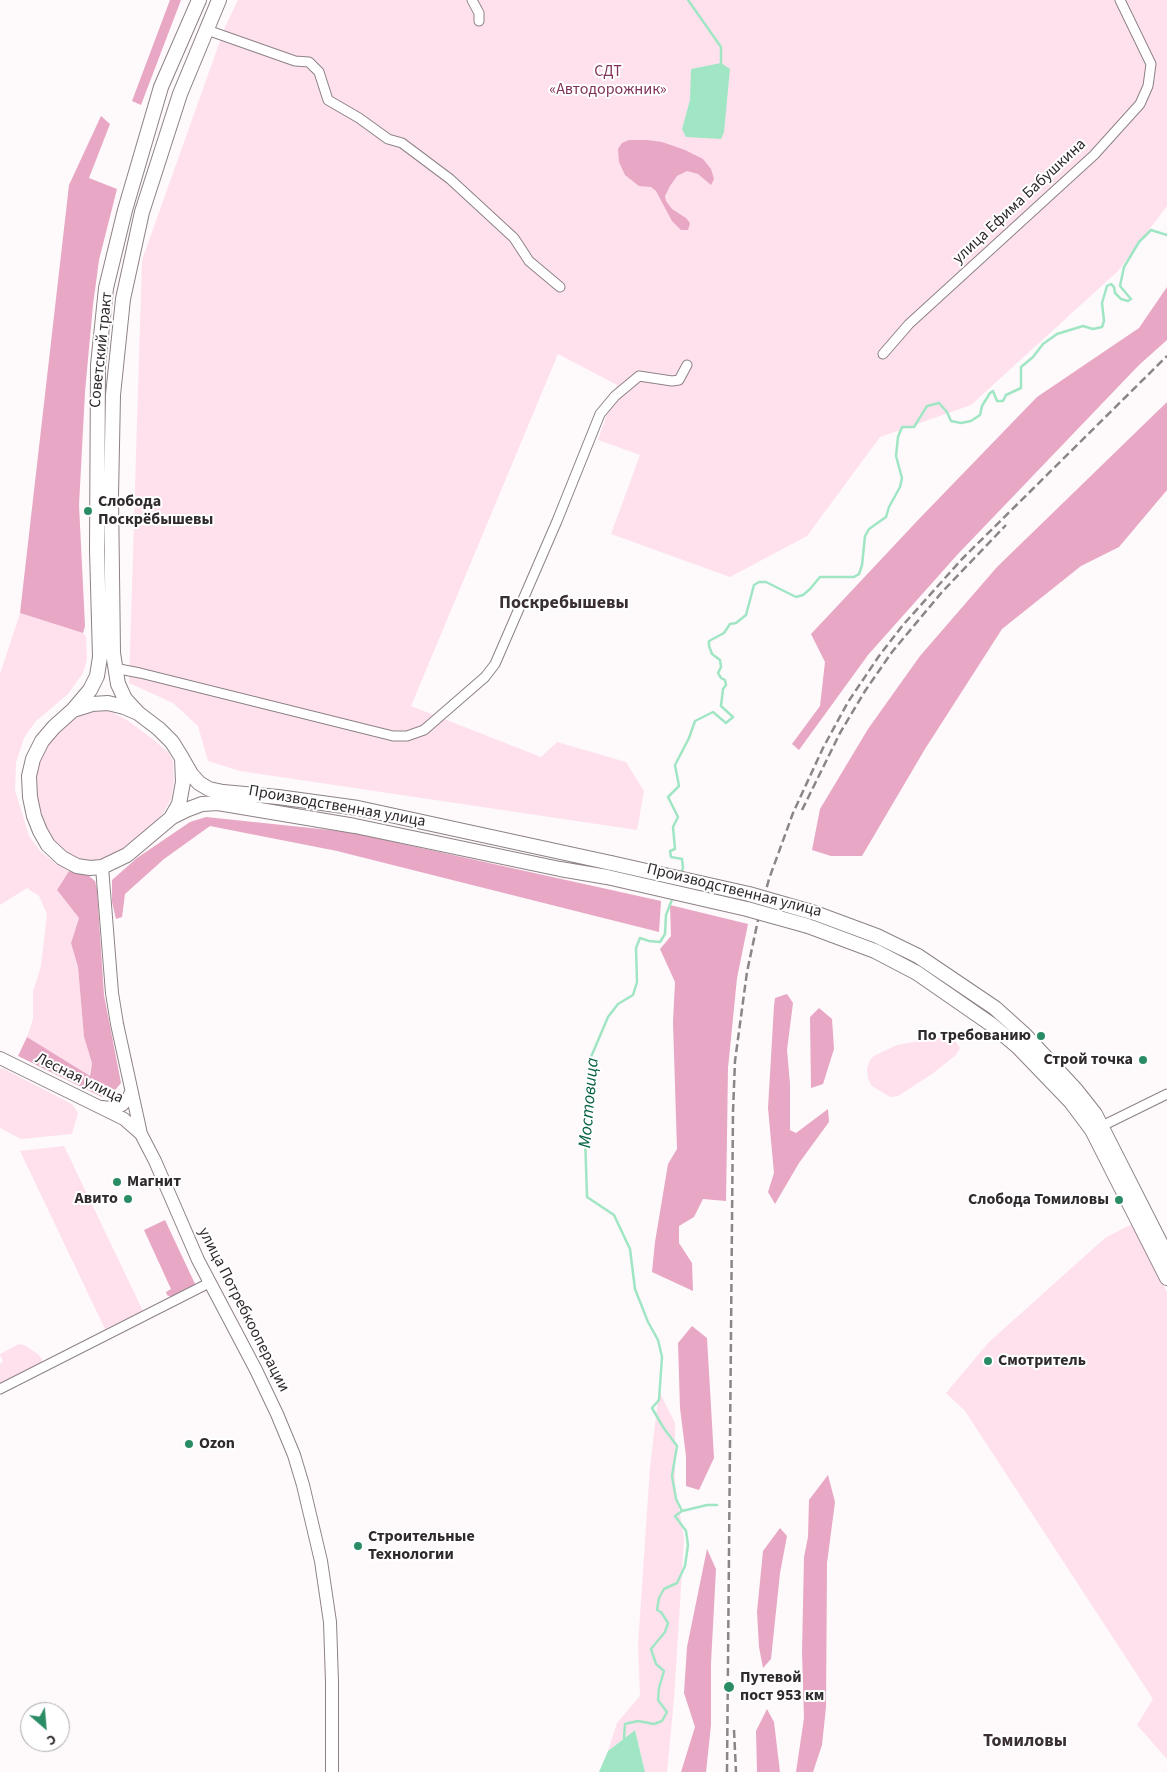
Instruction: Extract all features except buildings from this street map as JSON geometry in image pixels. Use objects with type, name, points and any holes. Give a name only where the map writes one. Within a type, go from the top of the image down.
[{"type":"highway","name":"Советский тракт","points":[[73,710],[97,676],[100,657],[98,365],[106,288],[125,210],[160,87],[199,0]]},
{"type":"highway","name":"Советский тракт","points":[[138,713],[125,698],[118,684],[114,668],[112,542],[113,395],[123,299],[142,212],[180,94],[219,0]]},
{"type":"highway","points":[[108,703],[124,706],[138,713],[172,742],[182,758],[183,782],[179,804],[171,818],[149,838],[115,862],[102,867],[77,866],[62,858],[48,845],[40,831],[34,816],[30,796],[29,776],[33,759],[42,741],[73,710],[92,704],[108,703]]},
{"type":"highway","name":"Производственная улица","points":[[182,758],[191,774],[199,783],[209,789],[358,808],[749,894],[815,913],[877,936],[918,956],[995,1008],[1026,1035],[1076,1090],[1167,1256]]},
{"type":"highway","name":"Производственная улица","points":[[171,818],[202,804],[218,804],[355,826],[607,877],[747,909],[808,926],[875,951],[908,968],[992,1024],[1018,1047],[1097,1128],[1167,1278]]},
{"type":"main road","name":"улица Потребкооперации","points":[[102,867],[112,993],[141,1134],[155,1161],[209,1283],[256,1370],[277,1414],[294,1455],[303,1485],[321,1562],[330,1622],[332,1772]]},
{"type":"main road","name":"Лесная улица","points":[[0,1058],[124,1119],[141,1134]]},
{"type":"main road","points":[[99,1107],[110,1108],[122,1105],[128,1099],[131,1092]]},
{"type":"street","points":[[472,0],[479,13],[479,21]]},
{"type":"street","name":"улица Ефима Бабушкина","points":[[883,354],[909,324],[1094,155],[1140,104],[1150,79],[1151,64],[1120,0]]},
{"type":"street","points":[[206,30],[295,61],[309,62],[319,72],[328,100],[359,118],[388,139],[402,143],[450,179],[514,238],[529,261],[560,288]]},
{"type":"street","points":[[114,668],[140,672],[393,736],[407,736],[424,730],[485,677],[495,664],[557,521],[600,414],[615,396],[639,376],[672,381],[679,380],[687,365]]},
{"type":"street","points":[[1097,1128],[1167,1094]]},
{"type":"street","points":[[0,1389],[209,1283]]},
{"type":"green space","name":"СДТ «Автодорожник»","points":[[238,0],[1167,0],[1167,206],[1118,271],[971,405],[880,437],[807,536],[730,577],[611,534],[640,455],[598,440],[617,385],[558,354],[411,706],[541,757],[557,742],[626,762],[644,791],[637,830],[240,771],[208,761],[198,726],[173,703],[129,683],[142,260],[225,27]]},
{"type":"green space","points":[[20,613],[83,633],[86,637],[87,659],[83,673],[68,694],[36,721],[24,738],[16,763],[15,790],[29,836],[41,852],[69,871],[57,890],[79,918],[71,943],[78,967],[84,1037],[92,1063],[89,1076],[27,1037],[33,1019],[33,992],[41,966],[47,914],[39,896],[27,888],[0,905],[0,674]]},
{"type":"green space","points":[[93,710],[109,711],[127,720],[168,752],[173,761],[174,781],[171,799],[163,813],[142,837],[102,861],[91,862],[79,860],[67,854],[54,842],[47,832],[36,794],[36,772],[40,757],[51,741],[77,716]]},
{"type":"green space","points":[[936,1038],[947,1038],[956,1042],[960,1048],[956,1055],[932,1074],[898,1096],[890,1097],[872,1086],[868,1079],[867,1069],[870,1060],[874,1056],[897,1045]]},
{"type":"green space","points":[[2,1068],[72,1104],[78,1113],[72,1134],[21,1139],[0,1128],[0,1069]]},
{"type":"green space","points":[[64,1146],[143,1311],[105,1329],[20,1151]]},
{"type":"green space","points":[[1132,1224],[1167,1292],[1167,1759],[1137,1725],[1153,1699],[965,1411],[946,1393],[989,1342],[1105,1238]]},
{"type":"green space","points":[[19,1344],[38,1354],[42,1359],[41,1364],[0,1384],[0,1364],[3,1362],[0,1354]]},
{"type":"green space","points":[[659,1391],[675,1423],[675,1484],[684,1539],[674,1699],[667,1772],[645,1772],[635,1730],[608,1751],[617,1723],[640,1696],[638,1646],[650,1467]]},
{"type":"shaded area","points":[[170,0],[181,0],[141,105],[132,101]]},
{"type":"shaded area","points":[[721,63],[730,69],[724,132],[721,139],[686,137],[682,129],[690,100],[691,69]]},
{"type":"shaded area","points":[[101,116],[110,124],[89,178],[117,189],[99,260],[85,392],[79,505],[85,626],[83,633],[20,613],[69,185]]},
{"type":"shaded area","points":[[629,140],[662,142],[685,150],[703,159],[711,169],[714,179],[711,185],[698,174],[687,171],[677,176],[665,196],[672,209],[690,223],[688,230],[681,230],[672,221],[656,191],[651,187],[639,186],[625,175],[619,162],[618,149],[622,143]]},
{"type":"shaded area","points":[[1167,287],[1167,340],[1139,365],[957,555],[868,655],[799,750],[792,744],[820,706],[825,662],[811,634],[1037,397],[1139,328]]},
{"type":"shaded area","points":[[1167,402],[1167,490],[1119,547],[1081,566],[1002,629],[925,749],[862,856],[831,856],[812,850],[820,809],[868,729],[920,656],[997,567]]},
{"type":"shaded area","points":[[206,817],[349,832],[661,901],[659,932],[337,851],[210,826],[164,859],[125,894],[122,917],[116,919],[112,902],[112,880],[137,858],[190,822]]},
{"type":"shaded area","points":[[69,871],[89,876],[95,881],[97,889],[104,995],[121,1083],[112,1094],[102,1097],[18,1056],[27,1037],[90,1076],[92,1063],[84,1037],[78,967],[71,943],[79,918],[57,890]]},
{"type":"shaded area","points":[[670,905],[748,924],[737,978],[728,1068],[726,1201],[703,1199],[694,1217],[679,1226],[679,1243],[692,1263],[693,1291],[652,1272],[668,1164],[677,1149],[673,1022],[675,982],[660,949],[671,936]]},
{"type":"shaded area","points":[[787,994],[793,1003],[787,1050],[790,1084],[790,1130],[796,1133],[828,1109],[829,1122],[799,1163],[775,1204],[768,1192],[774,1173],[768,1108],[775,998]]},
{"type":"shaded area","points":[[819,1008],[832,1019],[834,1049],[823,1084],[811,1088],[810,1017]]},
{"type":"shaded area","points":[[165,1220],[196,1286],[171,1297],[166,1292],[171,1289],[144,1230]]},
{"type":"shaded area","points":[[692,1326],[707,1338],[714,1458],[699,1490],[686,1486],[686,1456],[680,1408],[678,1343]]},
{"type":"shaded area","points":[[828,1475],[835,1502],[827,1563],[826,1707],[822,1745],[813,1772],[796,1772],[804,1718],[802,1652],[804,1557],[808,1537],[809,1500]]},
{"type":"shaded area","points":[[780,1528],[787,1536],[780,1573],[771,1659],[763,1668],[759,1647],[757,1612],[763,1551]]},
{"type":"shaded area","points":[[707,1549],[716,1569],[711,1663],[711,1725],[706,1772],[681,1772],[695,1727],[684,1693],[687,1647]]},
{"type":"shaded area","points":[[767,1709],[774,1722],[780,1772],[757,1772],[756,1731]]},
{"type":"shaded area","points":[[635,1730],[645,1772],[599,1772],[608,1751]]},
{"type":"waterway","points":[[688,0],[721,47],[721,63]]},
{"type":"waterway","name":"Мостовица","points":[[681,873],[683,868],[682,859],[671,857],[670,851],[675,849],[673,827],[678,817],[668,797],[679,786],[675,765],[689,738],[695,721],[713,712],[726,723],[733,717],[721,706],[723,689],[726,685],[725,680],[718,673],[721,667],[720,660],[712,654],[709,641],[724,633],[730,624],[736,623],[746,615],[754,585],[759,582],[766,582],[796,597],[803,595],[820,577],[854,577],[859,574],[862,565],[865,536],[869,529],[886,517],[889,507],[900,487],[902,478],[896,456],[898,437],[902,427],[914,427],[927,406],[939,403],[947,412],[951,421],[961,423],[971,421],[980,415],[982,406],[993,391],[997,401],[1003,401],[1006,395],[1021,388],[1021,367],[1033,357],[1043,344],[1057,334],[1083,326],[1093,329],[1102,327],[1104,321],[1102,303],[1107,286],[1111,284],[1114,287],[1115,293],[1121,299],[1128,301],[1131,299],[1120,286],[1124,267],[1139,242],[1151,230],[1167,235]]},
{"type":"waterway","name":"Мостовица","points":[[626,1740],[624,1738],[625,1724],[638,1721],[654,1724],[662,1721],[667,1712],[658,1700],[664,1671],[656,1664],[651,1649],[665,1632],[668,1623],[661,1612],[657,1610],[659,1598],[664,1589],[677,1583],[685,1566],[688,1545],[686,1531],[675,1516],[682,1511],[676,1499],[672,1476],[677,1446],[652,1408],[659,1400],[662,1357],[658,1340],[648,1322],[635,1289],[630,1249],[614,1215],[587,1197],[585,1135],[591,1057],[608,1017],[618,1004],[633,995],[637,982],[636,948],[640,938],[660,942],[665,934],[666,915],[673,897]]},
{"type":"waterway","points":[[682,1511],[707,1505],[717,1505]]},
{"type":"railway","points":[[727,1772],[735,1061],[747,972],[769,879],[793,813],[823,748],[848,702],[879,656],[903,625],[962,559],[1167,356]]},
{"type":"railway","points":[[802,810],[840,733],[865,691],[892,652],[942,592],[1006,525]]},
{"type":"railway","points":[[734,1730],[736,1772]]},
{"type":"place","name":"Слобода Поскрёбышевы","points":[[88,511]]},
{"type":"place","name":"По требованию","points":[[1041,1036]]},
{"type":"place","name":"Строй точка","points":[[1143,1060]]},
{"type":"place","name":"Магнит","points":[[117,1182]]},
{"type":"place","name":"Авито","points":[[128,1199]]},
{"type":"place","name":"Слобода Томиловы","points":[[1119,1200]]},
{"type":"place","name":"Смотритель","points":[[988,1361]]},
{"type":"place","name":"Ozon","points":[[189,1444]]},
{"type":"place","name":"Строительные Технологии","points":[[358,1546]]},
{"type":"place","name":"Путевой пост 953 км","points":[[729,1687]]},
{"type":"district","name":"Поскребышевы","points":[[564,604]]},
{"type":"district","name":"Томиловы","points":[[1025,1742]]}]
